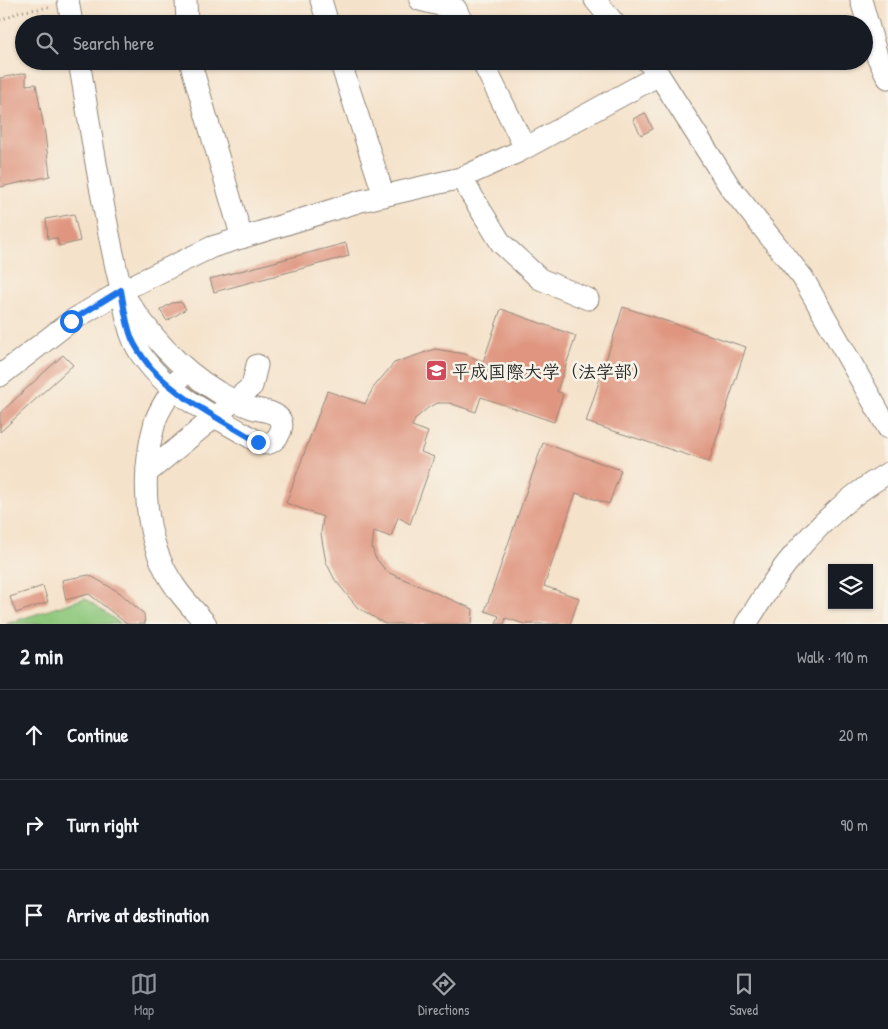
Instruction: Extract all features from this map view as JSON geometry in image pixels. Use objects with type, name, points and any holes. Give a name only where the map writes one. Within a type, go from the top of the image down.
[{"type":"street","points":[[68,0],[70,15]]},
{"type":"street","points":[[186,0],[187,15]]},
{"type":"street","points":[[321,0],[325,15]]},
{"type":"street","points":[[420,0],[456,9],[459,15]]},
{"type":"street","points":[[595,0],[608,15]]},
{"type":"street","points":[[860,0],[865,15]]},
{"type":"street","points":[[873,43],[888,78]]},
{"type":"street","points":[[81,70],[114,263],[132,340],[144,360],[173,389],[214,417],[258,442],[265,444],[277,438],[281,431],[282,423],[279,418],[274,414],[253,408],[212,388],[186,368],[153,336],[121,290]]},
{"type":"street","points":[[193,70],[242,238]]},
{"type":"street","points":[[343,70],[384,196]]},
{"type":"street","points":[[486,70],[525,148]]},
{"type":"street","points":[[0,376],[71,321],[121,290],[212,247],[361,201],[461,178],[525,148],[650,70]]},
{"type":"street","points":[[654,70],[730,187],[803,278],[888,428]]},
{"type":"street","points":[[461,178],[501,243],[540,279],[588,299]]},
{"type":"street","points":[[147,473],[252,386],[257,365]]},
{"type":"street","points":[[186,368],[156,420],[149,453],[146,492],[150,526],[159,558],[175,587],[206,624]]},
{"type":"street","points":[[746,624],[786,564],[810,537],[836,511],[888,473]]},
{"type":"path","points":[[0,20],[17,12]]},
{"type":"green space","points":[[85,598],[121,624],[6,624]]},
{"type":"building","points":[[26,73],[26,85],[36,84],[50,176],[0,187],[0,78]]},
{"type":"building","points":[[645,113],[653,129],[641,135],[633,119]]},
{"type":"building","points":[[74,214],[80,241],[59,246],[57,238],[48,239],[46,219]]},
{"type":"building","points":[[346,243],[349,256],[214,292],[210,279]]},
{"type":"building","points":[[181,302],[186,309],[167,321],[160,310],[172,303]]},
{"type":"building","points":[[623,307],[746,347],[709,462],[586,422]]},
{"type":"building","points":[[501,309],[576,336],[557,391],[563,394],[554,422],[481,397],[476,412],[449,403],[438,403],[429,407],[416,418],[412,426],[428,432],[421,452],[434,457],[410,524],[398,517],[391,537],[374,531],[372,547],[375,557],[387,572],[473,609],[472,624],[385,624],[357,607],[335,580],[326,562],[321,533],[323,517],[286,503],[327,391],[365,404],[373,388],[394,363],[435,349],[465,354],[483,362]]},
{"type":"building","points":[[63,355],[73,365],[0,432],[0,413]]},
{"type":"building","points":[[543,443],[621,470],[609,504],[576,493],[544,586],[579,598],[570,624],[524,624],[506,618],[504,624],[496,624],[499,616],[485,611]]},
{"type":"building","points":[[89,575],[119,592],[144,614],[145,624],[127,624],[89,594],[66,600],[62,580]]},
{"type":"building","points":[[43,586],[48,602],[16,613],[10,597]]},
{"type":"place","name":"平成国際大学（法学部）","points":[[436,371]]},
{"type":"route","points":[[71,321],[121,290],[132,340],[144,360],[162,380],[179,394],[224,424],[258,442]]}]
